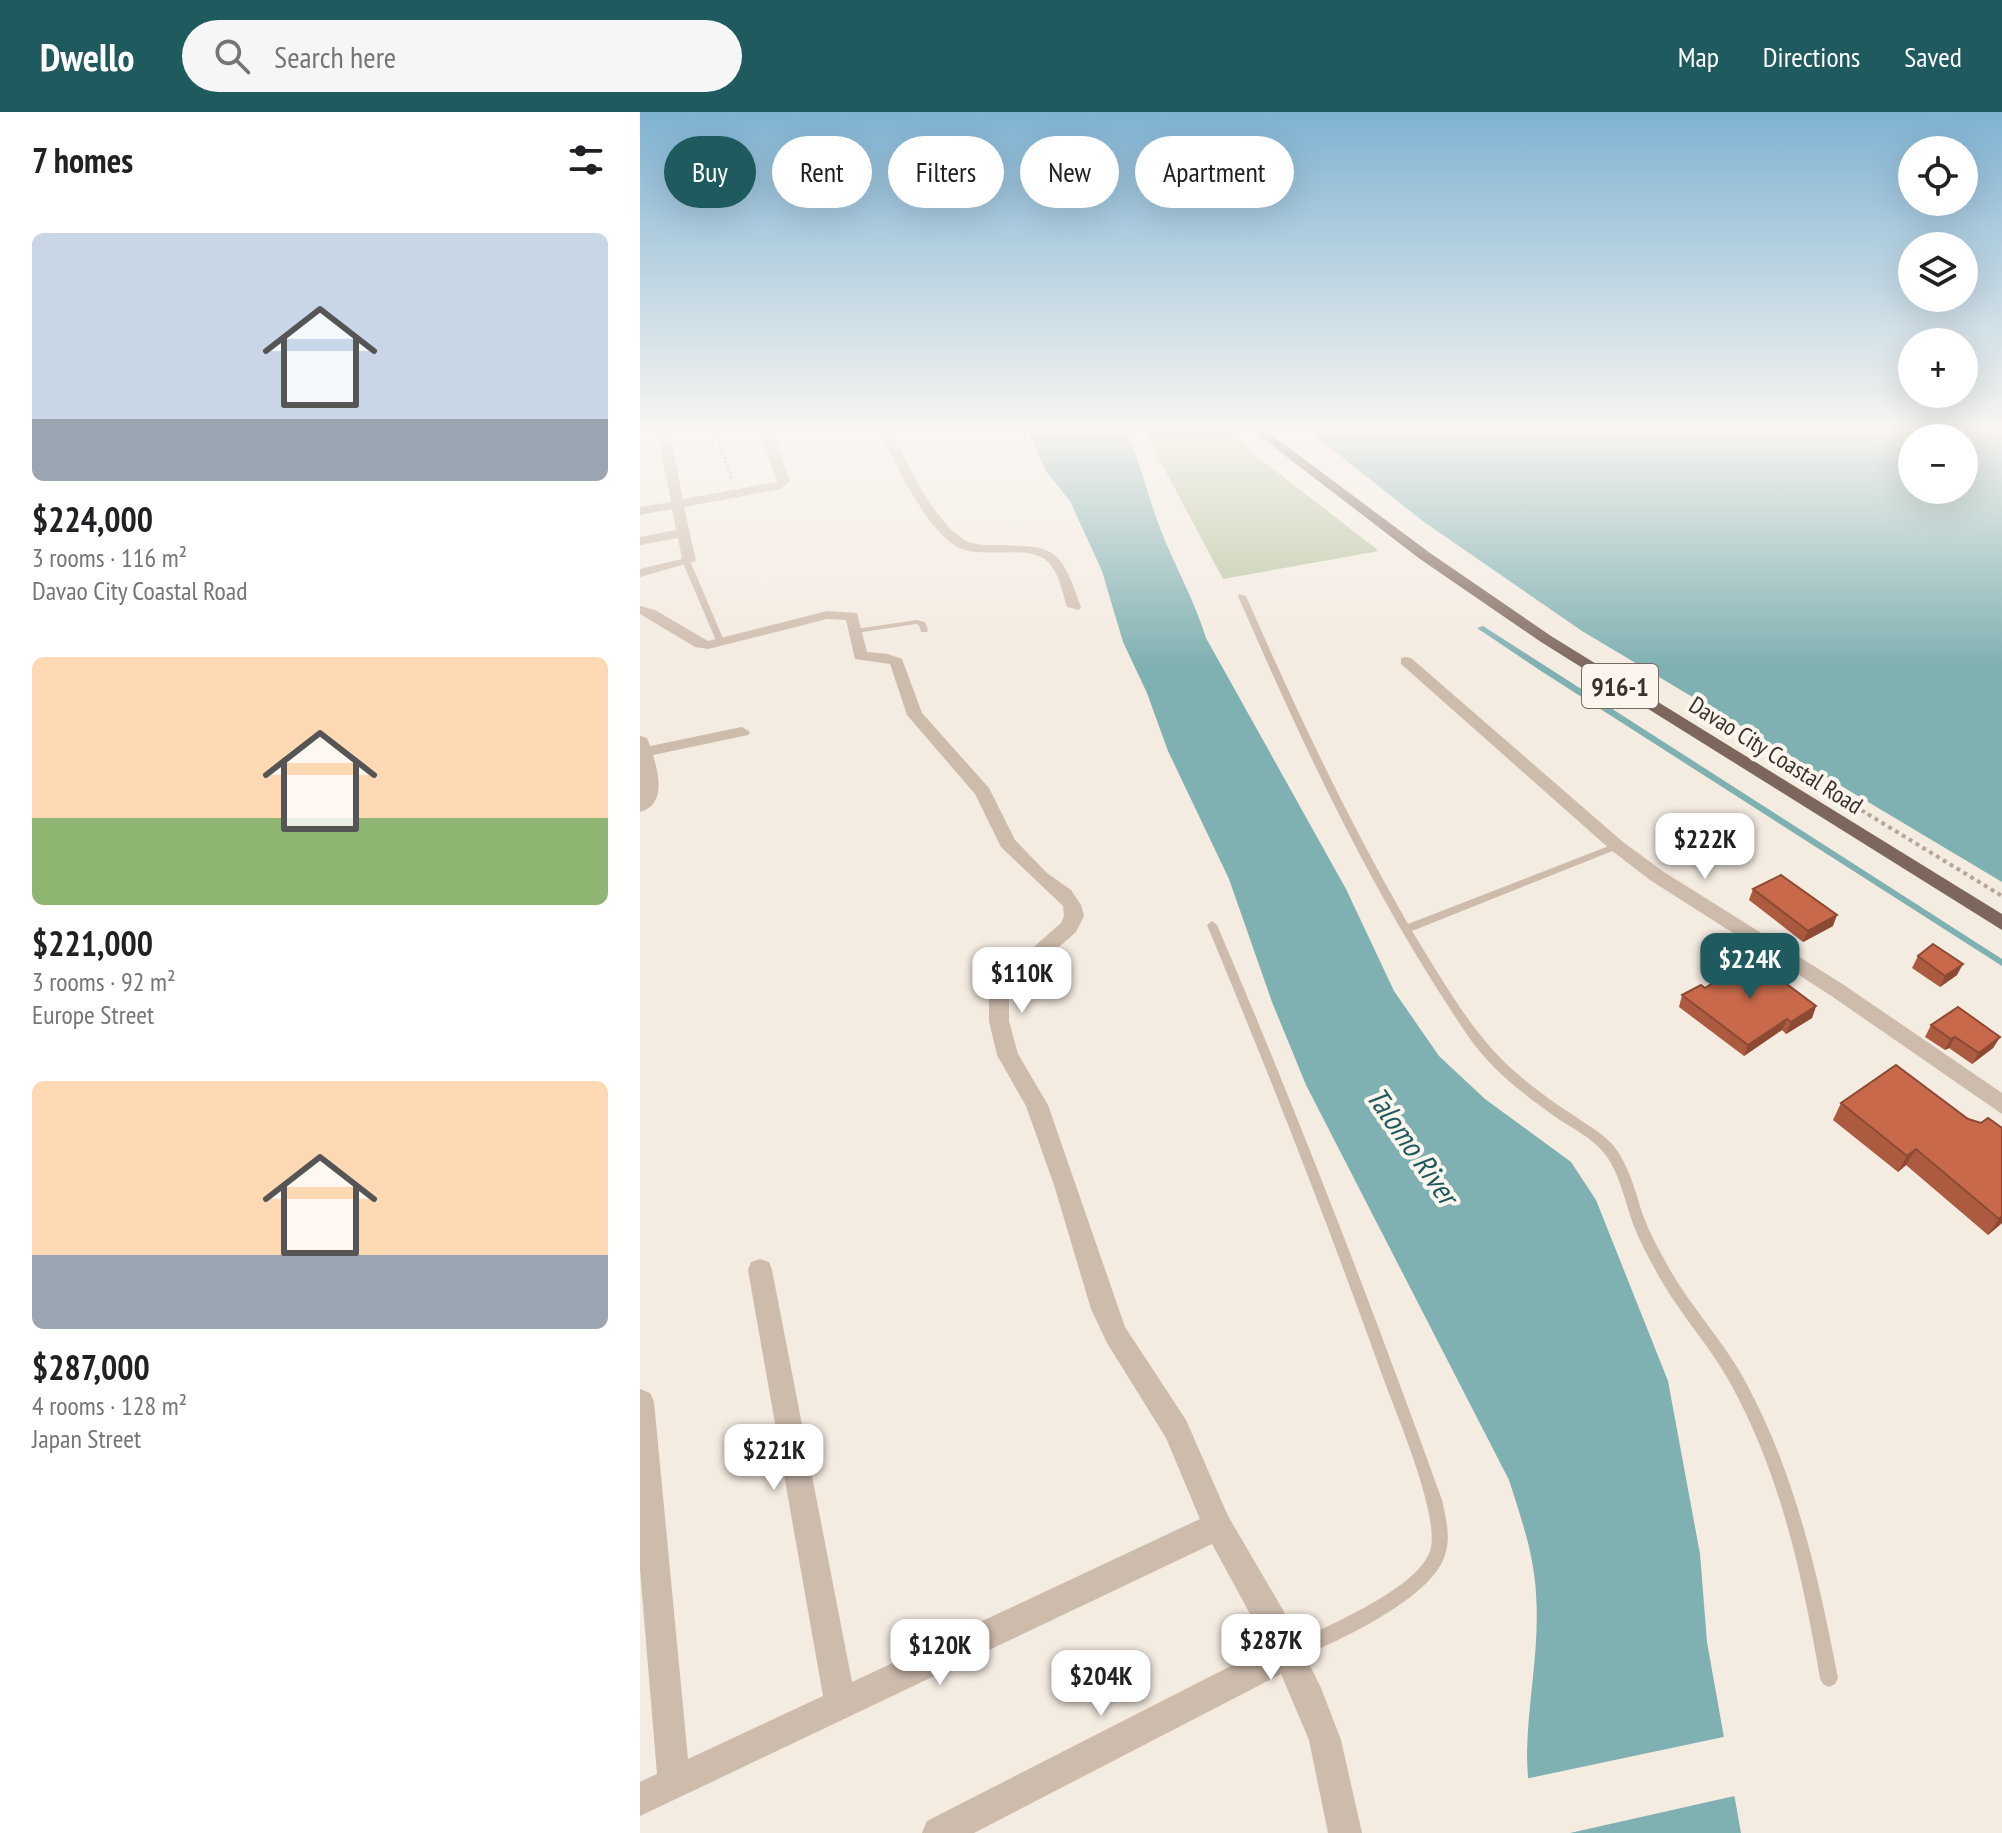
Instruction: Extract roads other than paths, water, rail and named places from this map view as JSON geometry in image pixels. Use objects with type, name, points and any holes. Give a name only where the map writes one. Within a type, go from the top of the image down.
[{"type":"main road","name":"Davao City Coastal Road","points":[[1359,507],[1546,639],[2002,923]]},
{"type":"street","points":[[640,511],[663,507]]},
{"type":"street","points":[[640,573],[687,563],[689,559],[677,507]]},
{"type":"street","points":[[930,507],[953,538],[974,548],[1034,550],[1048,554],[1057,563],[1074,607]]},
{"type":"street","points":[[640,541],[683,533]]},
{"type":"street","points":[[640,610],[700,644],[721,643],[834,614],[852,616],[860,656],[897,662],[906,696],[915,715],[983,792],[1007,843],[1072,905],[1074,916],[1069,927],[1011,978],[999,997],[999,1021],[1008,1055],[1037,1105],[1066,1185],[1104,1309],[1116,1335],[1176,1429],[1218,1526],[1289,1653],[1325,1740],[1345,1833]]},
{"type":"street","points":[[1406,661],[1617,846],[1657,876],[1837,990],[2002,1105]]},
{"type":"street","points":[[640,807],[651,795],[642,746],[742,732]]},
{"type":"street","points":[[760,1270],[840,1704]]},
{"type":"street","points":[[640,1402],[674,1783]]},
{"type":"street","points":[[640,1799],[1218,1526]]},
{"type":"street","points":[[939,1833],[1289,1653]]},
{"type":"lane","points":[[687,563],[721,643]]},
{"type":"lane","points":[[1242,596],[1285,697],[1328,785],[1407,929],[1476,1039],[1534,1094],[1590,1133],[1612,1153],[1626,1182],[1641,1227],[1666,1276],[1738,1382],[1769,1445],[1794,1514],[1813,1586],[1829,1678]]},
{"type":"lane","points":[[856,631],[916,622],[922,624],[924,630]]},
{"type":"lane","points":[[1407,929],[1617,846]]},
{"type":"lane","points":[[1212,925],[1276,1073],[1347,1259],[1434,1500],[1441,1534],[1435,1559],[1421,1581],[1397,1597],[1289,1653]]},
{"type":"water","name":"Talomo River","points":[[1073,507],[1153,507],[1206,638],[1346,889],[1394,991],[1439,1056],[1485,1099],[1571,1162],[1596,1200],[1668,1381],[1700,1554],[1707,1642],[1741,1833],[1534,1833],[1527,1753],[1536,1634],[1535,1579],[1530,1550],[1509,1480],[1306,1085],[1272,1002],[1229,879],[1168,751],[1147,693],[1123,642],[1102,571]]},
{"type":"water","points":[[1405,507],[2002,507],[2002,882],[1582,631]]},
{"type":"water","points":[[1483,626],[2002,959],[2002,966],[1477,628]]}]
